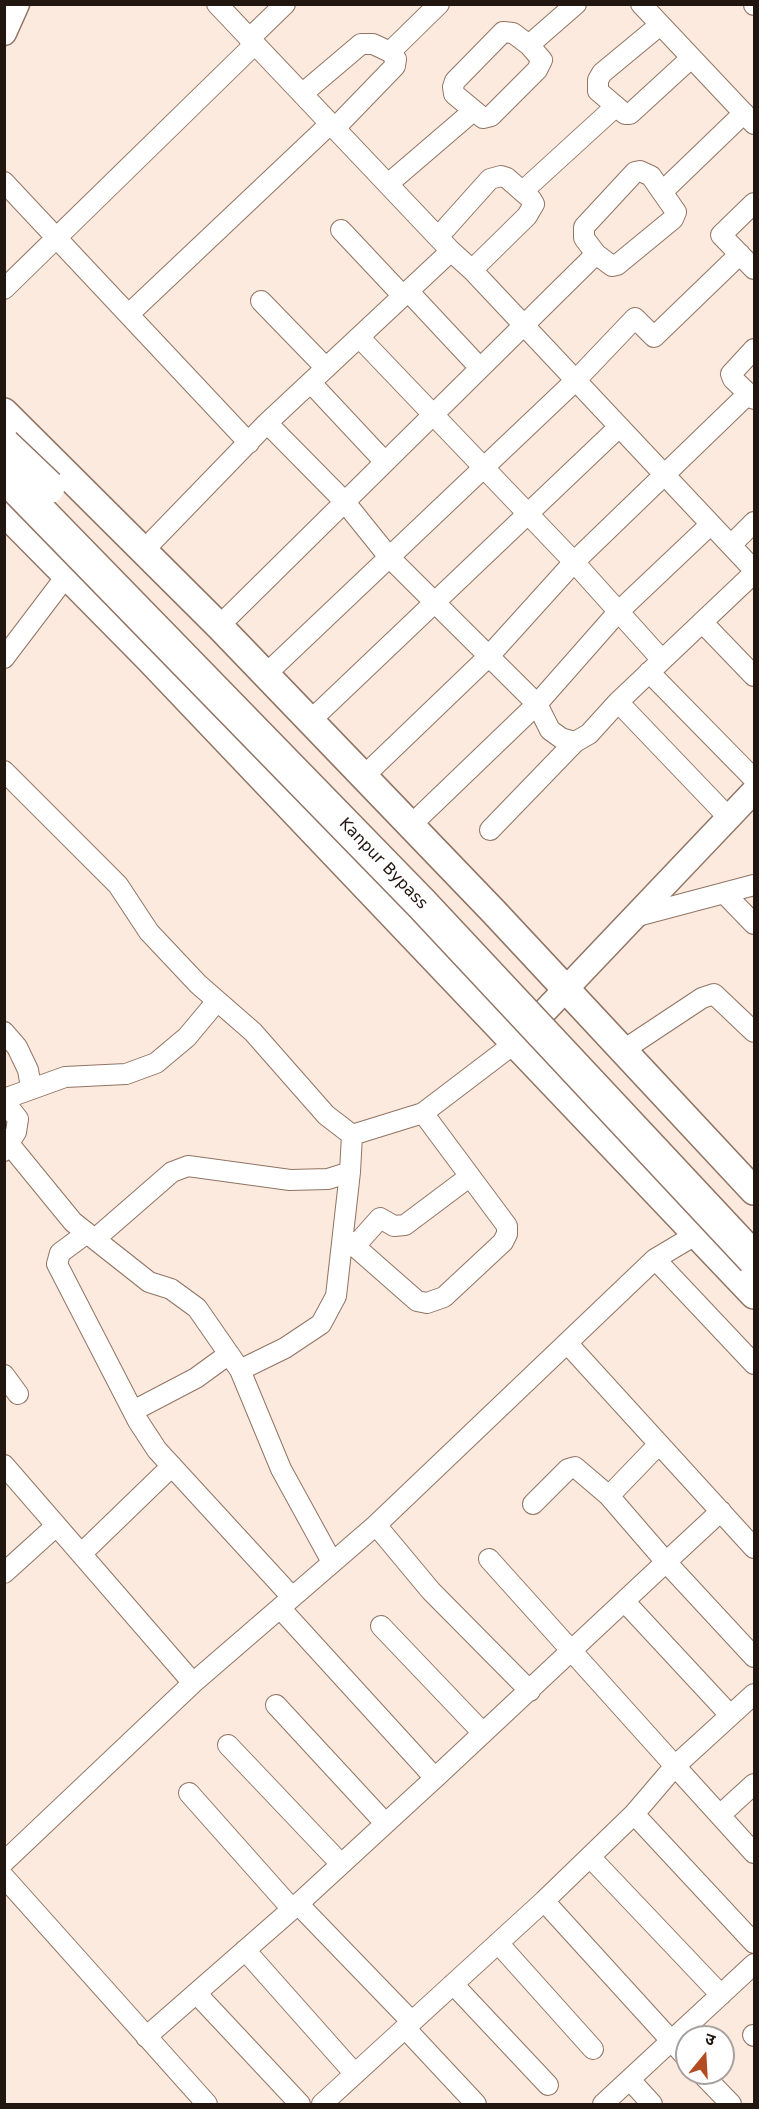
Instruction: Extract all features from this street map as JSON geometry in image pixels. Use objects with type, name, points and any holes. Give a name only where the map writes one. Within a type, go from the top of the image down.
[{"type":"highway","name":"Kanpur Bypass","points":[[4,445],[429,879],[754,1226]]},
{"type":"highway","name":"Kanpur Bypass","points":[[4,475],[421,903],[754,1259]]},
{"type":"main road","points":[[4,412],[219,626],[754,1191]]},
{"type":"main road","points":[[4,512],[67,575],[754,1295]]},
{"type":"street","points":[[4,33],[17,4]]},
{"type":"street","points":[[217,4],[444,244],[472,270],[754,572],[618,702],[589,734],[575,742],[490,830]]},
{"type":"street","points":[[4,289],[252,41],[285,4]]},
{"type":"street","points":[[390,52],[439,4]]},
{"type":"street","points":[[529,45],[576,4]]},
{"type":"street","points":[[641,4],[690,59],[749,118],[662,192]]},
{"type":"street","points":[[660,25],[600,76],[598,91],[625,114],[630,114],[690,59]]},
{"type":"street","points":[[503,32],[513,33],[529,45],[542,60],[537,70],[491,116],[483,118],[472,112],[454,94],[455,81],[503,32]]},
{"type":"street","points":[[130,313],[395,66],[396,59],[390,52],[373,44],[362,44],[302,94]]},
{"type":"street","points":[[524,192],[615,106]]},
{"type":"street","points":[[388,184],[472,112]]},
{"type":"street","points":[[640,171],[651,176],[662,192],[676,212],[673,219],[617,265],[612,266],[596,254],[584,238],[584,227],[635,172],[640,171]]},
{"type":"street","points":[[144,550],[267,423],[406,293],[490,179],[501,176],[524,192],[534,204],[532,209],[472,270]]},
{"type":"street","points":[[4,182],[130,313],[249,443]]},
{"type":"street","points":[[754,203],[721,235],[754,268]]},
{"type":"street","points":[[341,230],[480,368]]},
{"type":"street","points":[[219,626],[596,254]]},
{"type":"street","points":[[265,675],[575,381],[635,318],[654,337],[740,254]]},
{"type":"street","points":[[261,301],[326,368]]},
{"type":"street","points":[[359,337],[574,562],[618,612],[656,666],[754,778]]},
{"type":"street","points":[[363,777],[489,656],[574,562],[664,475],[751,397],[733,379],[732,374],[754,349]]},
{"type":"street","points":[[311,383],[384,461]]},
{"type":"street","points":[[267,423],[344,501],[389,557],[537,704],[550,730],[561,738],[575,742]]},
{"type":"street","points":[[310,721],[619,427]]},
{"type":"street","points":[[731,545],[754,522]]},
{"type":"street","points":[[410,826],[537,704],[618,612],[711,524]]},
{"type":"street","points":[[4,658],[67,575]]},
{"type":"street","points":[[702,622],[754,676]]},
{"type":"street","points":[[618,702],[729,818]]},
{"type":"street","points":[[4,771],[89,853],[118,885],[149,932],[217,1001],[253,1032],[326,1115],[351,1135]]},
{"type":"street","points":[[351,1135],[423,1113],[514,1042],[566,991],[754,791]]},
{"type":"street","points":[[637,916],[754,885]]},
{"type":"street","points":[[724,893],[754,924]]},
{"type":"street","points":[[622,1051],[702,998],[714,994],[754,1032]]},
{"type":"street","points":[[217,1001],[187,1037],[156,1063],[126,1074],[76,1076],[31,1087],[4,1100],[18,1119],[8,1148],[73,1222],[149,1282],[171,1289],[185,1297],[197,1308],[234,1362],[281,1469],[332,1562]]},
{"type":"street","points":[[4,1032],[17,1047],[28,1070],[31,1087]]},
{"type":"street","points":[[349,1241],[417,1301],[427,1303],[444,1298],[503,1242],[507,1234],[507,1226],[423,1113]]},
{"type":"street","points":[[133,1411],[196,1378],[234,1362],[285,1348],[321,1324],[336,1296],[349,1241],[351,1135]]},
{"type":"street","points":[[350,1173],[328,1179],[290,1180],[188,1166],[172,1172],[91,1236],[60,1253],[57,1264],[133,1411],[157,1450],[435,1778]]},
{"type":"street","points":[[349,1241],[380,1218],[394,1226],[405,1225],[469,1177]]},
{"type":"street","points":[[4,1862],[193,1683],[376,1525],[655,1259],[697,1234]]},
{"type":"street","points":[[655,1259],[754,1364]]},
{"type":"street","points":[[567,1343],[754,1548]]},
{"type":"street","points":[[4,1375],[18,1394]]},
{"type":"street","points":[[609,1496],[659,1444]]},
{"type":"street","points":[[81,1554],[172,1466]]},
{"type":"street","points":[[533,1504],[568,1469],[575,1467],[609,1496],[666,1562],[754,1657]]},
{"type":"street","points":[[8,1478],[56,1526],[193,1683]]},
{"type":"street","points":[[146,2037],[295,1906],[572,1653],[721,1511]]},
{"type":"street","points":[[376,1525],[431,1591],[530,1691]]},
{"type":"street","points":[[4,1573],[56,1526]]},
{"type":"street","points":[[489,1559],[754,1853]]},
{"type":"street","points":[[625,1602],[730,1715]]},
{"type":"street","points":[[381,1626],[483,1733]]},
{"type":"street","points":[[322,2104],[544,1901],[634,1814],[675,1767],[754,1694]]},
{"type":"street","points":[[276,1705],[385,1823]]},
{"type":"street","points":[[228,1745],[341,1864]]},
{"type":"street","points":[[720,1815],[754,1784]]},
{"type":"street","points":[[189,1793],[409,2025],[476,2104]]},
{"type":"street","points":[[634,1814],[754,1943]]},
{"type":"street","points":[[590,1857],[721,1995]]},
{"type":"street","points":[[4,1877],[207,2104]]},
{"type":"street","points":[[544,1901],[675,2046]]},
{"type":"street","points":[[498,1943],[593,2049]]},
{"type":"street","points":[[245,1950],[355,2074]]},
{"type":"street","points":[[603,2104],[754,1964]]},
{"type":"street","points":[[453,1984],[548,2085]]},
{"type":"street","points":[[196,1994],[300,2104]]},
{"type":"street","points":[[630,2080],[652,2104]]},
{"type":"street","points":[[713,2085],[731,2104]]}]
